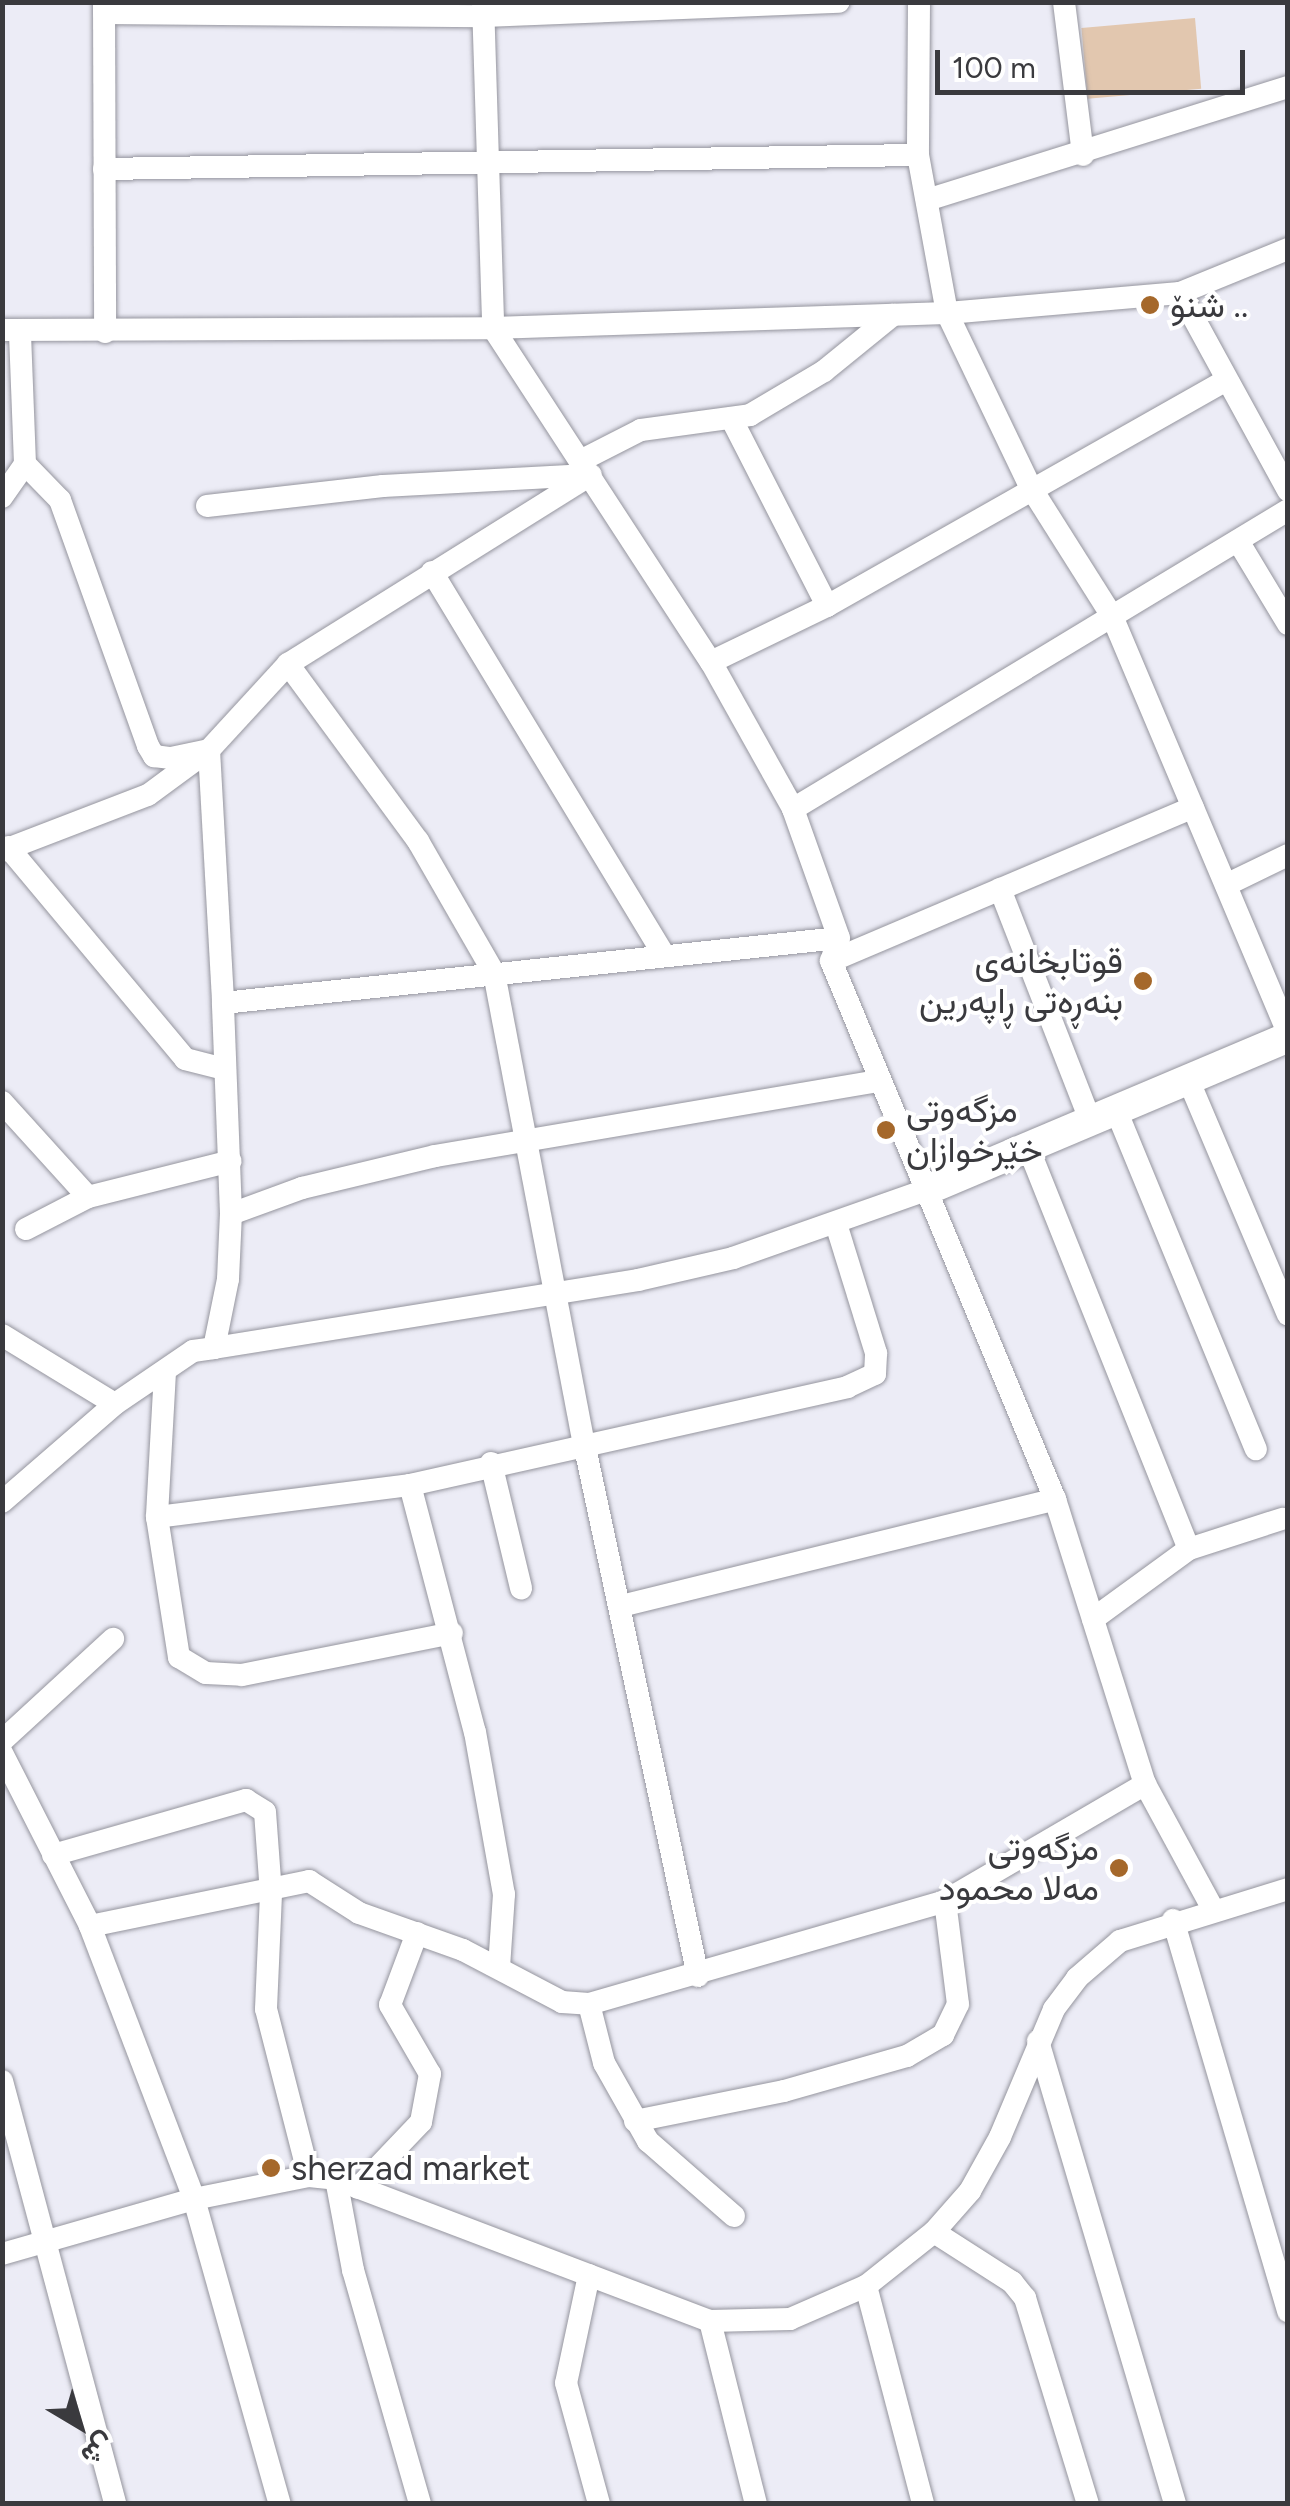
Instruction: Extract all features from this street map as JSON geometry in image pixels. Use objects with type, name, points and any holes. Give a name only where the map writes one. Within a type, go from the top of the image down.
[{"type":"main road","points":[[928,1189],[1288,1035]]},
{"type":"street","points":[[105,332],[104,8],[484,9],[838,2]]},
{"type":"street","points":[[920,2],[918,155],[947,313],[1031,488],[1112,616],[1288,1035]]},
{"type":"street","points":[[1064,2],[1082,155]]},
{"type":"street","points":[[484,9],[493,328],[710,662],[793,809],[839,938],[831,962],[877,1081],[928,1189],[1055,1498],[1145,1784],[1212,1910]]},
{"type":"street","points":[[926,200],[1082,155],[1288,88]]},
{"type":"street","points":[[104,169],[488,167],[918,155]]},
{"type":"street","points":[[210,750],[170,758],[154,756],[148,746],[60,500],[25,464],[11,331],[493,328],[947,313],[1180,292],[1288,250]]},
{"type":"street","points":[[1180,292],[1288,490]]},
{"type":"street","points":[[224,1069],[184,1059],[5,849],[148,795],[210,750],[288,664],[641,430],[750,416],[824,371],[892,315]]},
{"type":"street","points":[[710,662],[827,606],[1225,380]]},
{"type":"street","points":[[731,418],[827,606]]},
{"type":"street","points":[[2,497],[25,464]]},
{"type":"street","points":[[208,506],[586,468]]},
{"type":"street","points":[[793,809],[1288,510]]},
{"type":"street","points":[[1238,541],[1288,624]]},
{"type":"street","points":[[432,572],[664,956]]},
{"type":"street","points":[[288,664],[418,841],[494,973],[584,1443],[698,1976]]},
{"type":"street","points":[[210,750],[231,1161],[228,1279],[214,1348]]},
{"type":"street","points":[[831,962],[1193,807]]},
{"type":"street","points":[[1226,885],[1288,855]]},
{"type":"street","points":[[1000,889],[1256,1450]]},
{"type":"street","points":[[223,1002],[839,938]]},
{"type":"street","points":[[1188,1079],[1288,1315]]},
{"type":"street","points":[[231,1214],[340,1178],[877,1081]]},
{"type":"street","points":[[2,1102],[88,1198]]},
{"type":"street","points":[[1028,1147],[1188,1549]]},
{"type":"street","points":[[26,1228],[88,1198],[231,1161]]},
{"type":"street","points":[[2,1502],[116,1404],[193,1351],[556,1292],[733,1258],[928,1189]]},
{"type":"street","points":[[156,1517],[410,1484],[848,1387],[875,1374],[876,1353],[836,1224]]},
{"type":"street","points":[[2,1335],[116,1404]]},
{"type":"street","points":[[164,1372],[156,1517],[179,1658],[206,1673],[242,1675],[452,1632]]},
{"type":"street","points":[[490,1464],[520,1588]]},
{"type":"street","points":[[410,1484],[452,1632],[504,1894],[499,1968]]},
{"type":"street","points":[[621,1606],[1055,1498]]},
{"type":"street","points":[[1093,1619],[1188,1549],[1282,1519]]},
{"type":"street","points":[[2,1741],[113,1638]]},
{"type":"street","points":[[2,1754],[90,1926],[194,2199],[280,2504]]},
{"type":"street","points":[[90,1926],[271,1894],[294,1880],[308,1882],[359,1913],[499,1968],[562,2002],[589,2004],[698,1976],[944,1901],[1145,1784]]},
{"type":"street","points":[[53,1855],[246,1800],[265,1812],[271,1894],[266,2010],[309,2176]]},
{"type":"street","points":[[2,2254],[194,2199],[309,2176],[347,2184],[710,2322],[790,2319],[866,2286],[934,2232],[970,2190],[1000,2136],[1038,2041],[1077,1978],[1120,1941],[1173,1920],[1288,1889]]},
{"type":"street","points":[[635,2121],[784,2092],[907,2056],[943,2035],[958,2004],[944,1901]]},
{"type":"street","points":[[1173,1920],[1288,2312]]},
{"type":"street","points":[[347,2184],[421,2122],[430,2074],[390,2005],[417,1933]]},
{"type":"street","points":[[589,2004],[604,2063],[635,2121],[669,2163],[734,2216]]},
{"type":"street","points":[[1038,2041],[1175,2504]]},
{"type":"street","points":[[2,2080],[41,2243],[115,2504]]},
{"type":"street","points":[[347,2184],[353,2270],[420,2504]]},
{"type":"street","points":[[934,2232],[1012,2282],[1025,2298],[1088,2504]]},
{"type":"street","points":[[589,2276],[566,2384],[600,2504]]},
{"type":"street","points":[[866,2286],[923,2504]]},
{"type":"street","points":[[710,2322],[756,2504]]},
{"type":"shaded area","points":[[1195,18],[1201,89],[1088,99],[1081,28]]},
{"type":"place","name":"شنۆ ..","points":[[1150,305]]},
{"type":"place","name":"قوتابخانەی بنەڕەتی ڕاپەرین","points":[[1143,981]]},
{"type":"place","name":"مزگەوتی خێرخوازان","points":[[886,1130]]},
{"type":"place","name":"مزگه‌وتی مه‌لا محمود","points":[[1119,1868]]},
{"type":"place","name":"sherzad market","points":[[271,2168]]}]
